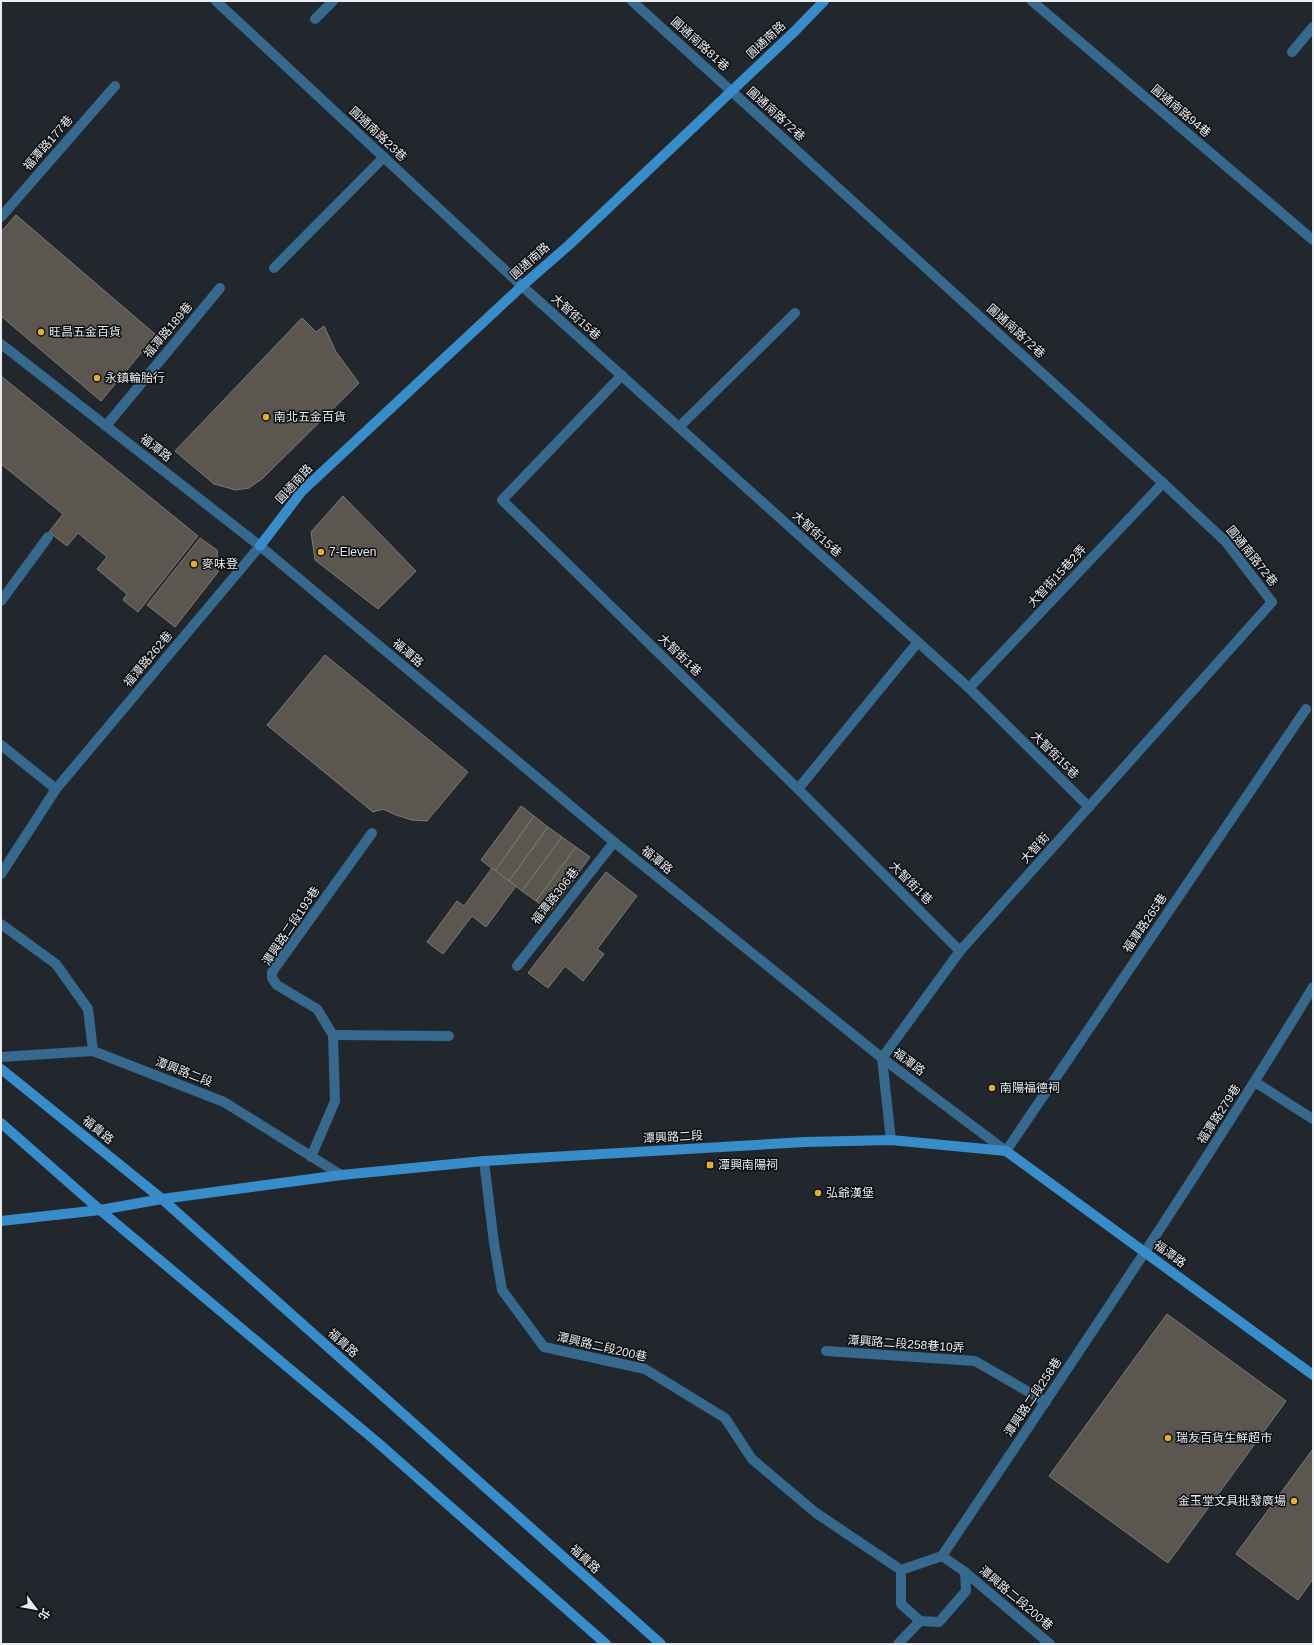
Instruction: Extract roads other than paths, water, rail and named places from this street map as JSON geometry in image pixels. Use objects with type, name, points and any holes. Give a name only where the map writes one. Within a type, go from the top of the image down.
[{"type":"street","name":"圓通南路23巷","points":[[216,1],[522,286]]},
{"type":"street","points":[[315,19],[333,1]]},
{"type":"street","name":"圓通南路81巷","points":[[632,1],[732,90]]},
{"type":"street","name":"圓通南路","points":[[260,546],[302,491],[522,286],[569,245],[824,1]]},
{"type":"street","name":"圓通南路94巷","points":[[1032,1],[1313,240]]},
{"type":"street","points":[[1292,52],[1313,27]]},
{"type":"street","name":"福潭路177巷","points":[[1,217],[115,86]]},
{"type":"street","name":"圓通南路72巷","points":[[732,90],[1163,482],[1225,541],[1272,602]]},
{"type":"street","points":[[274,268],[384,158]]},
{"type":"street","name":"大智街15巷","points":[[522,286],[969,688],[1089,807]]},
{"type":"street","name":"福潭路189巷","points":[[106,426],[220,288]]},
{"type":"street","points":[[679,427],[795,313]]},
{"type":"street","name":"福潭路","points":[[1,344],[260,546],[614,842],[882,1058],[1006,1151],[1313,1375]]},
{"type":"street","name":"大智街1巷","points":[[622,375],[502,500],[798,789],[960,951]]},
{"type":"street","name":"大智街15巷2弄","points":[[969,688],[1163,482]]},
{"type":"street","points":[[1,601],[48,537]]},
{"type":"street","name":"福潭路262巷","points":[[1,874],[56,789],[260,546]]},
{"type":"street","name":"大智街","points":[[882,1058],[960,951],[1272,602]]},
{"type":"street","points":[[798,789],[918,642]]},
{"type":"street","name":"福潭路265巷","points":[[1006,1151],[1306,709]]},
{"type":"street","points":[[1,745],[56,789]]},
{"type":"street","name":"潭興路二段193巷","points":[[333,1034],[317,1009],[277,985],[272,978],[272,972],[372,833]]},
{"type":"street","name":"福潭路306巷","points":[[517,966],[614,842]]},
{"type":"street","points":[[1,924],[56,964],[88,1009],[92,1050]]},
{"type":"street","name":"福潭路279巷","points":[[1145,1252],[1255,1082],[1313,987]]},
{"type":"street","points":[[311,1157],[335,1101],[333,1034],[448,1036]]},
{"type":"street","name":"潭興路二段","points":[[1,1057],[92,1050],[224,1102],[341,1175]]},
{"type":"street","points":[[882,1058],[891,1140]]},
{"type":"street","name":"福貴路","points":[[1,1069],[162,1199],[661,1644]]},
{"type":"street","points":[[1255,1082],[1313,1119]]},
{"type":"street","points":[[1,1123],[100,1210],[377,1442],[606,1644]]},
{"type":"street","name":"潭興路二段","points":[[1,1221],[100,1210],[162,1199],[341,1175],[484,1161],[805,1142],[891,1140],[1006,1151]]},
{"type":"street","name":"潭興路二段200巷","points":[[484,1161],[494,1243],[502,1290],[544,1347],[646,1369],[725,1418],[752,1459],[816,1513],[901,1570]]},
{"type":"street","name":"潭興路二段258巷","points":[[942,1556],[1145,1252]]},
{"type":"street","name":"潭興路二段258巷10弄","points":[[826,1351],[975,1361],[1046,1402]]},
{"type":"street","points":[[898,1644],[920,1621],[901,1604],[901,1570],[942,1556]]},
{"type":"street","name":"潭興路二段200巷","points":[[942,1556],[965,1572],[1050,1644]]},
{"type":"street","name":"潭興路二段200巷","points":[[920,1621],[939,1622],[966,1591],[965,1572]]},
{"type":"place","name":"旺昌五金百貨","points":[[41,332]]},
{"type":"place","name":"永鎮輪胎行","points":[[97,378]]},
{"type":"place","name":"南北五金百貨","points":[[266,417]]},
{"type":"place","name":"7-Eleven","points":[[321,552]]},
{"type":"place","name":"麥味登","points":[[194,564]]},
{"type":"place","name":"南陽福德祠","points":[[992,1088]]},
{"type":"place","name":"潭興南陽祠","points":[[710,1165]]},
{"type":"place","name":"弘爺漢堡","points":[[818,1193]]},
{"type":"place","name":"瑞友百貨生鮮超市","points":[[1168,1438]]},
{"type":"place","name":"金玉堂文具批發廣場","points":[[1294,1501]]}]
